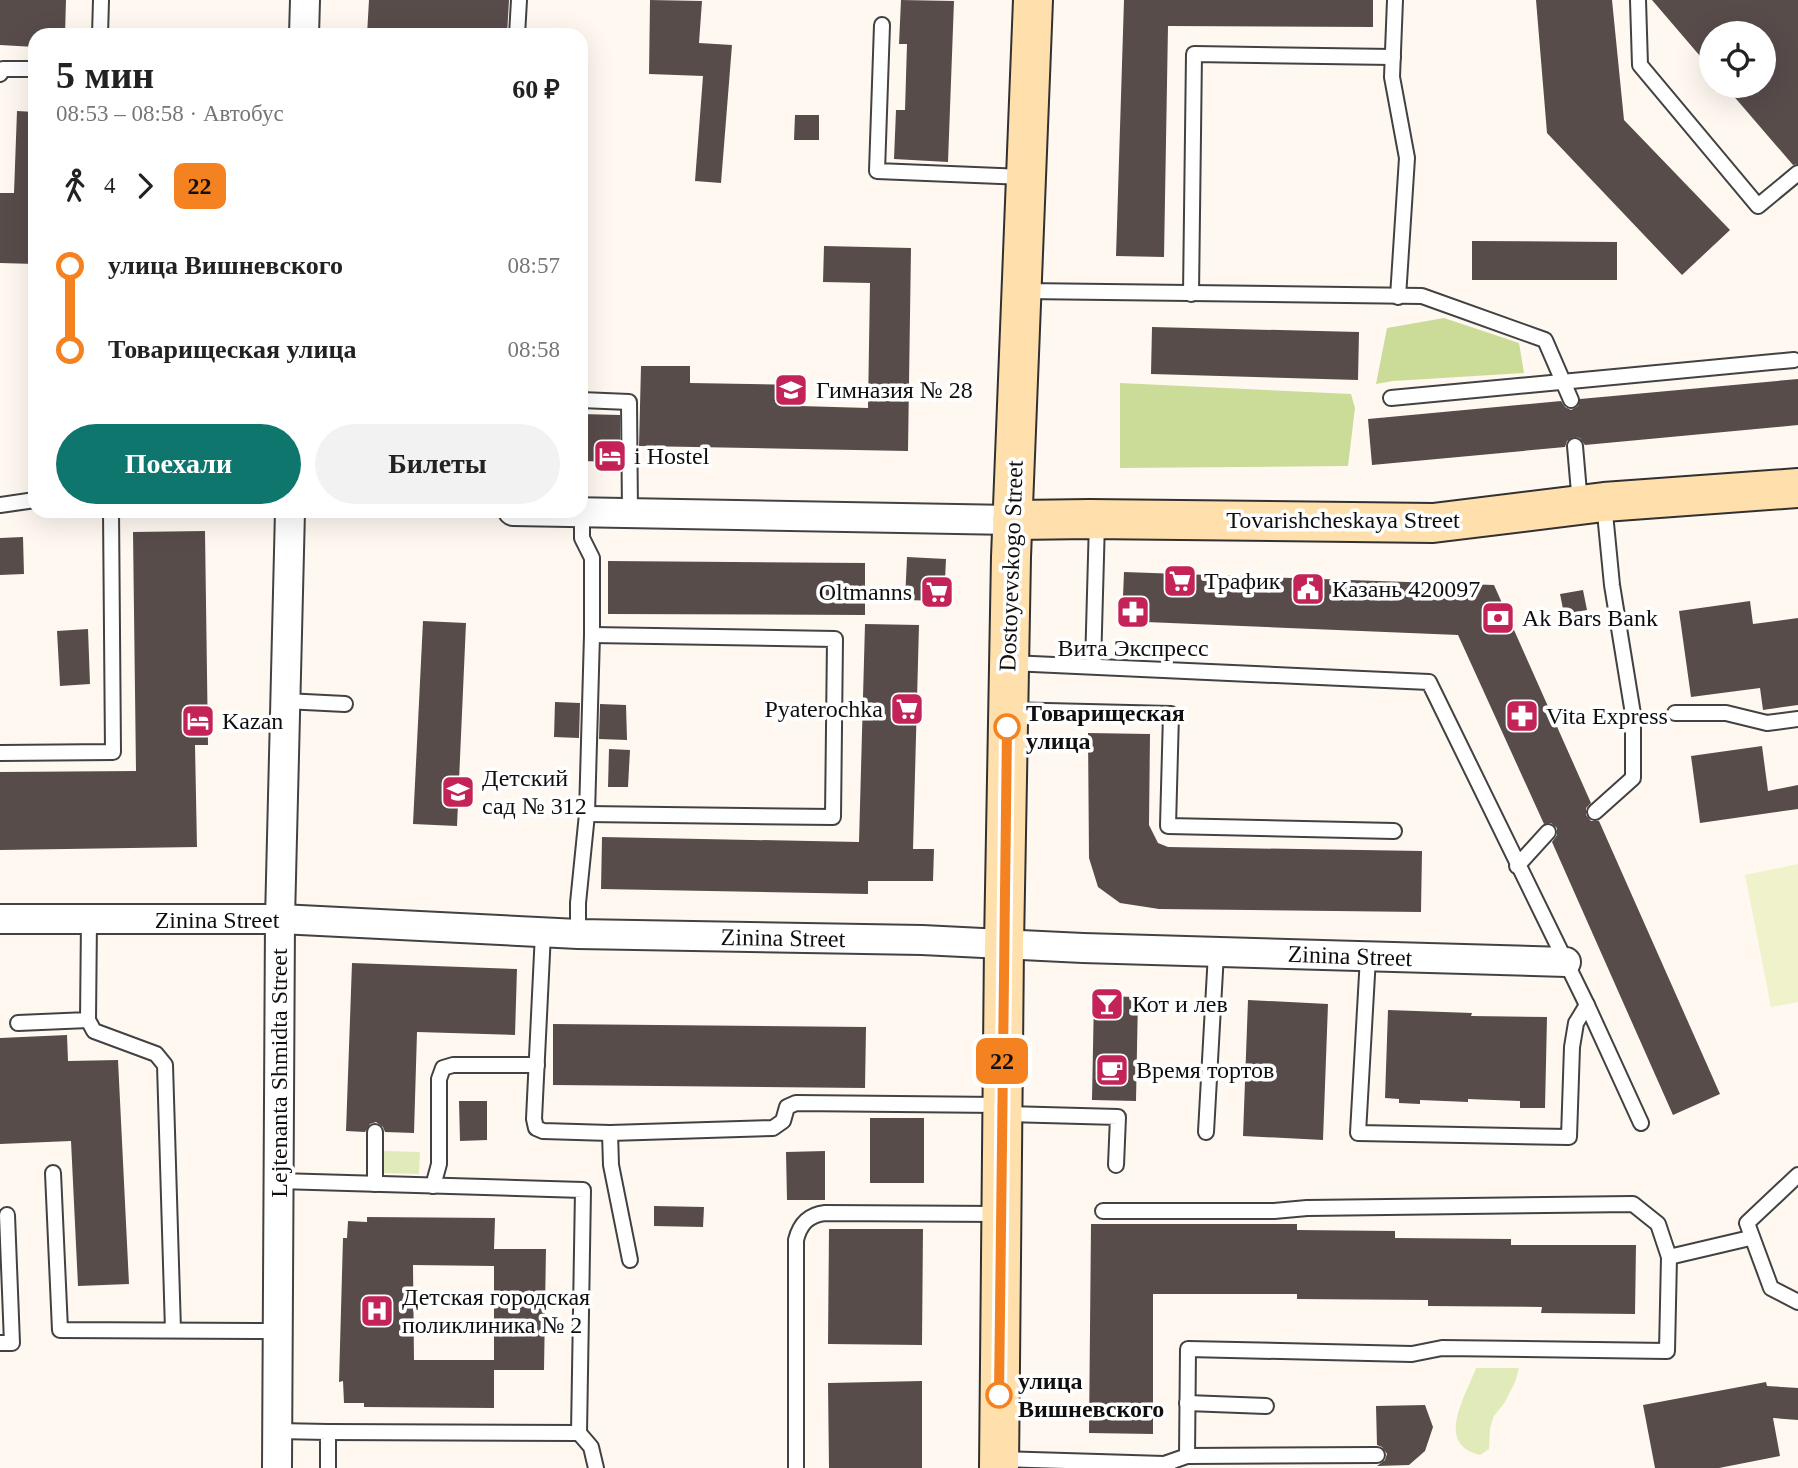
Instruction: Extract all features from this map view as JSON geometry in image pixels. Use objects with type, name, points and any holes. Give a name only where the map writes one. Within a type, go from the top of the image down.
[{"type":"main road","name":"Dostoyevskogo Street","points":[[999,1464],[1008,663],[1033,0]]},
{"type":"main road","name":"Tovarishcheskaya Street","points":[[1012,520],[1433,523],[1592,503],[1798,488]]},
{"type":"street","points":[[303,28],[304,0]]},
{"type":"street","points":[[588,512],[1012,520]]},
{"type":"street","name":"Lejtenanta Shmidta Street","points":[[277,1468],[280,919],[290,518]]},
{"type":"street","name":"Zinina Street","points":[[0,919],[280,919],[543,933],[922,940],[1216,953],[1566,962]]},
{"type":"lane","points":[[100,28],[101,0]]},
{"type":"lane","points":[[517,28],[519,0]]},
{"type":"lane","points":[[1395,0],[1392,77],[1407,158],[1398,297]]},
{"type":"lane","points":[[1638,0],[1640,65],[1758,206],[1798,173]]},
{"type":"lane","points":[[882,25],[877,172],[1025,177]]},
{"type":"lane","points":[[1191,294],[1194,54],[1393,57]]},
{"type":"lane","points":[[0,74],[3,69],[28,69]]},
{"type":"lane","points":[[1020,291],[1422,296],[1545,340],[1571,400]]},
{"type":"lane","points":[[1391,398],[1794,360]]},
{"type":"lane","points":[[588,400],[629,402],[630,513]]},
{"type":"lane","points":[[1575,446],[1612,585],[1633,714],[1633,778],[1595,812]]},
{"type":"lane","points":[[0,505],[28,501]]},
{"type":"lane","points":[[0,752],[113,752],[111,518]]},
{"type":"lane","points":[[578,934],[578,904],[587,814],[592,635],[592,558],[582,538],[582,518]]},
{"type":"lane","points":[[1093,666],[1097,519]]},
{"type":"lane","points":[[587,814],[833,817],[835,639],[592,635]]},
{"type":"lane","points":[[1008,663],[1429,682],[1587,1005],[1641,1123]]},
{"type":"lane","points":[[285,701],[345,704]]},
{"type":"lane","points":[[1008,710],[1171,714],[1168,826],[1394,831]]},
{"type":"lane","points":[[1675,713],[1726,713],[1767,723],[1798,719]]},
{"type":"lane","points":[[1517,866],[1548,832]]},
{"type":"lane","points":[[89,919],[88,1020],[94,1031],[156,1054],[165,1065],[173,1330]]},
{"type":"lane","points":[[543,933],[536,1128],[543,1131],[610,1133],[773,1128],[783,1121],[787,1107],[796,1103],[1002,1110],[1118,1117],[1116,1165]]},
{"type":"lane","points":[[1206,1132],[1216,953]]},
{"type":"lane","points":[[1368,957],[1359,1133],[1569,1137],[1572,1047],[1576,1023],[1587,1005]]},
{"type":"lane","points":[[18,1023],[88,1020]]},
{"type":"lane","points":[[433,1186],[439,1164],[439,1079],[443,1068],[453,1065],[537,1065]]},
{"type":"lane","points":[[375,1132],[375,1184]]},
{"type":"lane","points":[[610,1133],[611,1165],[630,1260]]},
{"type":"lane","points":[[53,1173],[60,1330],[278,1331]]},
{"type":"lane","points":[[1798,1175],[1747,1223],[1771,1287],[1798,1302]]},
{"type":"lane","points":[[279,1181],[583,1190],[579,1433],[591,1447],[596,1468]]},
{"type":"lane","points":[[1103,1211],[1274,1211],[1307,1208],[1633,1204],[1658,1224],[1670,1257],[1667,1351],[1442,1349],[1412,1354],[1188,1349],[1187,1456]]},
{"type":"lane","points":[[796,1468],[796,1240],[804,1222],[811,1216],[825,1213],[1001,1213]]},
{"type":"lane","points":[[0,1343],[12,1343],[7,1215]]},
{"type":"lane","points":[[1670,1257],[1751,1238]]},
{"type":"lane","points":[[1187,1403],[1266,1406]]},
{"type":"lane","points":[[277,1431],[579,1433]]},
{"type":"lane","points":[[328,1432],[328,1468]]},
{"type":"lane","points":[[999,1464],[1166,1466],[1187,1456],[1377,1455]]},
{"type":"green space","points":[[1444,318],[1519,343],[1524,373],[1376,384],[1387,328]]},
{"type":"green space","points":[[1120,383],[1351,394],[1355,408],[1348,466],[1120,468]]},
{"type":"green space","points":[[1798,864],[1798,1002],[1771,1007],[1745,875]]},
{"type":"green space","points":[[384,1151],[420,1152],[419,1174],[384,1173]]},
{"type":"green space","points":[[1476,1368],[1519,1368],[1505,1402],[1494,1416],[1490,1428],[1489,1449],[1480,1455],[1466,1449],[1459,1441],[1456,1430],[1461,1405]]},
{"type":"building","points":[[0,0],[66,0],[65,28],[28,28],[28,47],[0,45]]},
{"type":"building","points":[[369,0],[509,0],[507,28],[367,28]]},
{"type":"building","points":[[650,0],[702,1],[699,43],[732,45],[721,183],[695,181],[703,76],[649,74]]},
{"type":"building","points":[[901,0],[954,1],[948,162],[894,159],[896,110],[905,110],[907,44],[899,44]]},
{"type":"building","points":[[1124,0],[1373,0],[1373,27],[1168,26],[1164,257],[1116,256]]},
{"type":"building","points":[[1536,0],[1612,0],[1624,120],[1730,230],[1682,275],[1547,133]]},
{"type":"building","points":[[1652,0],[1798,0],[1798,164],[1793,165],[1735,98],[1776,98],[1776,21],[1699,21],[1699,55]]},
{"type":"building","points":[[17,111],[28,112],[28,264],[0,263],[0,193],[14,193]]},
{"type":"building","points":[[795,115],[819,115],[819,140],[794,140]]},
{"type":"building","points":[[1472,241],[1617,242],[1617,280],[1472,280]]},
{"type":"building","points":[[824,246],[911,248],[908,451],[639,446],[641,366],[690,366],[690,383],[801,385],[800,406],[868,408],[870,283],[823,282]]},
{"type":"building","points":[[1152,327],[1359,332],[1358,380],[1151,374]]},
{"type":"building","points":[[1798,379],[1798,425],[1585,445],[1580,438],[1574,437],[1567,441],[1565,447],[1372,465],[1368,419],[1561,401],[1571,410],[1578,406],[1580,399]]},
{"type":"building","points":[[588,414],[620,415],[620,446],[616,446],[615,462],[588,461]]},
{"type":"building","points":[[205,531],[208,745],[195,745],[197,847],[0,850],[0,772],[136,771],[133,532]]},
{"type":"building","points":[[23,537],[24,574],[0,575],[0,538]]},
{"type":"building","points":[[907,557],[946,559],[944,601],[905,600]]},
{"type":"building","points":[[608,561],[865,563],[865,615],[608,614]]},
{"type":"building","points":[[1124,572],[1494,585],[1591,803],[1586,808],[1586,815],[1591,821],[1599,821],[1720,1094],[1673,1115],[1552,842],[1557,835],[1557,828],[1551,823],[1544,824],[1458,635],[1122,621]]},
{"type":"building","points":[[1583,590],[1587,610],[1564,614],[1560,594]]},
{"type":"building","points":[[1750,601],[1753,624],[1798,618],[1798,705],[1763,710],[1760,688],[1691,697],[1679,611]]},
{"type":"building","points":[[423,621],[466,623],[457,826],[413,824]]},
{"type":"building","points":[[865,624],[919,625],[913,849],[934,849],[933,881],[868,881],[868,894],[601,889],[602,837],[859,842]]},
{"type":"building","points":[[88,629],[90,684],[60,686],[57,631]]},
{"type":"building","points":[[555,702],[580,703],[579,738],[554,737]]},
{"type":"building","points":[[600,704],[626,705],[627,740],[599,739]]},
{"type":"building","points":[[1088,733],[1150,734],[1149,825],[1158,843],[1168,847],[1422,851],[1421,912],[1159,909],[1120,903],[1098,887],[1089,858]]},
{"type":"building","points":[[1762,746],[1768,791],[1798,785],[1798,809],[1700,823],[1691,756]]},
{"type":"building","points":[[609,749],[630,750],[628,787],[608,787]]},
{"type":"building","points":[[352,963],[517,969],[515,1035],[417,1032],[414,1133],[385,1132],[376,1122],[370,1124],[365,1132],[346,1131]]},
{"type":"building","points":[[1094,996],[1138,997],[1136,1101],[1092,1100]]},
{"type":"building","points":[[1248,1000],[1328,1004],[1323,1140],[1243,1136]]},
{"type":"building","points":[[1388,1010],[1472,1013],[1471,1016],[1547,1017],[1545,1108],[1520,1108],[1520,1101],[1420,1100],[1420,1104],[1399,1103],[1399,1099],[1385,1098]]},
{"type":"building","points":[[553,1024],[866,1027],[865,1088],[553,1085]]},
{"type":"building","points":[[67,1035],[68,1061],[118,1060],[129,1284],[78,1286],[71,1141],[0,1144],[0,1038]]},
{"type":"building","points":[[459,1101],[487,1101],[487,1140],[460,1141]]},
{"type":"building","points":[[870,1118],[924,1118],[924,1183],[870,1183]]},
{"type":"building","points":[[825,1151],[825,1200],[787,1200],[786,1152]]},
{"type":"building","points":[[654,1206],[704,1207],[703,1227],[654,1226]]},
{"type":"building","name":"Детская городская поликлиника № 2","points":[[367,1217],[495,1218],[494,1249],[546,1249],[544,1370],[494,1370],[494,1408],[364,1407],[364,1403],[344,1403],[343,1381],[339,1382],[343,1238],[347,1238],[348,1221],[367,1222]],"holes":[[[413,1265],[494,1266],[494,1360],[414,1360]]]},
{"type":"building","points":[[1091,1224],[1297,1224],[1297,1230],[1395,1231],[1395,1238],[1511,1239],[1511,1245],[1636,1245],[1635,1314],[1541,1313],[1542,1307],[1428,1306],[1428,1300],[1297,1299],[1297,1294],[1153,1294],[1153,1434],[1089,1433]]},
{"type":"building","points":[[829,1229],[923,1229],[922,1345],[828,1344]]},
{"type":"building","points":[[922,1381],[922,1468],[829,1468],[828,1383]]},
{"type":"building","points":[[1766,1382],[1767,1386],[1798,1388],[1798,1420],[1773,1418],[1780,1456],[1719,1468],[1655,1468],[1643,1405]]},
{"type":"building","points":[[1425,1405],[1433,1427],[1425,1451],[1409,1465],[1377,1466],[1385,1460],[1387,1454],[1377,1445],[1376,1406]]},
{"type":"bus line","name":"22","points":[[999,1395],[1007,727]]},
{"type":"place","name":"Гимназия № 28","points":[[791,390]]},
{"type":"place","name":"i Hostel","points":[[610,456]]},
{"type":"place","name":"Трафик","points":[[1180,581]]},
{"type":"place","name":"Казань 420097","points":[[1308,589]]},
{"type":"place","name":"Oltmanns","points":[[937,592]]},
{"type":"place","name":"Вита Экспресс","points":[[1133,612]]},
{"type":"place","name":"Ak Bars Bank","points":[[1498,618]]},
{"type":"place","name":"Pyaterochka","points":[[907,709]]},
{"type":"place","name":"Vita Express","points":[[1522,716]]},
{"type":"place","name":"Kazan","points":[[198,721]]},
{"type":"place","name":"Товарищеская улица","points":[[1007,727]]},
{"type":"place","name":"Детский сад № 312","points":[[458,792]]},
{"type":"place","name":"Кот и лев","points":[[1107,1004]]},
{"type":"place","name":"Время тортов","points":[[1112,1070]]},
{"type":"place","name":"Детская городская поликлиника № 2","points":[[377,1311]]},
{"type":"place","name":"улица Вишневского","points":[[999,1395]]}]
